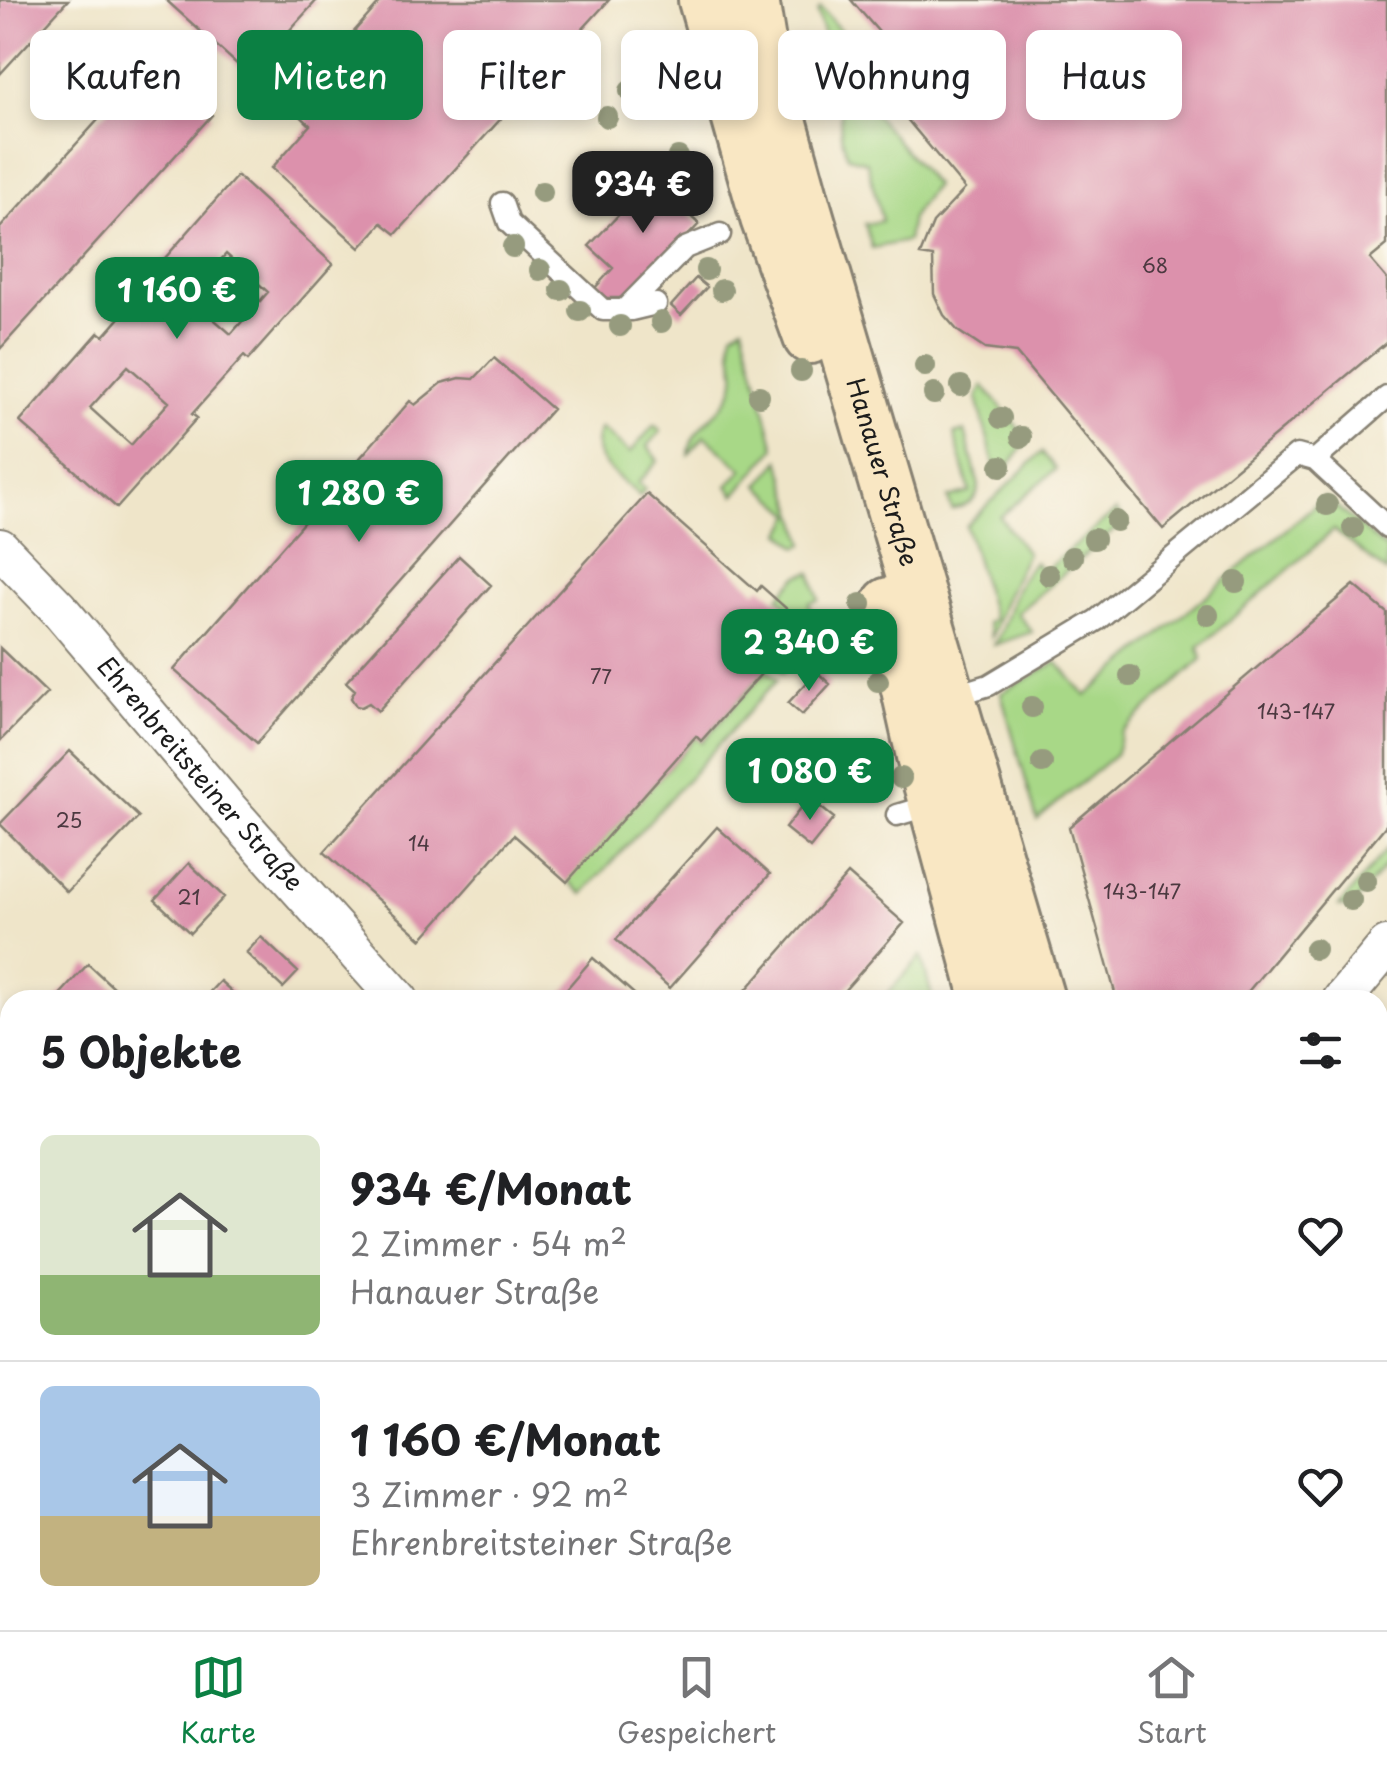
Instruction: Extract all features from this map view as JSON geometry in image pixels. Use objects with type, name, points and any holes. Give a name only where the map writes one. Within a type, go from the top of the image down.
[{"type":"main road","name":"Hanauer Straße","points":[[705,0],[767,218],[790,291],[808,331],[875,551],[1034,990]]},
{"type":"main road","name":"Hanauer Straße","points":[[752,0],[760,48],[931,700],[916,809],[984,990]]},
{"type":"street","name":"Ehrenbreitsteiner Straße","points":[[0,548],[58,608],[228,809],[390,990]]},
{"type":"street","points":[[1350,990],[1387,946]]},
{"type":"lane","points":[[502,204],[509,223],[603,310],[656,304]]},
{"type":"lane","points":[[624,310],[684,248],[720,234]]},
{"type":"lane","points":[[1315,460],[1387,397]]},
{"type":"lane","points":[[931,700],[989,685],[1067,640],[1297,455],[1315,460],[1387,526]]},
{"type":"green space","points":[[820,8],[840,30],[822,30],[817,12]]},
{"type":"green space","points":[[840,120],[880,120],[934,185],[911,218],[907,241],[872,248],[865,224],[882,221],[867,162],[848,157]]},
{"type":"green space","points":[[743,325],[775,448],[735,495],[728,486],[743,469],[705,436],[689,454],[694,437],[734,386],[733,332]]},
{"type":"green space","points":[[983,385],[1028,440],[1002,476],[995,467],[977,398]]},
{"type":"green space","points":[[654,425],[661,431],[648,446],[658,461],[638,483],[645,489],[640,496],[606,466],[600,458],[597,439],[601,428],[630,453]]},
{"type":"green space","points":[[965,431],[979,486],[974,500],[952,510],[948,498],[970,492],[954,434]]},
{"type":"green space","points":[[1042,452],[1056,469],[1000,517],[1027,553],[991,637],[987,623],[993,619],[966,526]]},
{"type":"green space","points":[[780,460],[805,544],[798,547],[783,533],[793,514],[759,485]]},
{"type":"green space","points":[[1325,497],[1387,550],[1387,573],[1334,530],[1199,647],[1202,659],[1122,732],[1115,755],[1037,820],[1001,693],[1057,662],[1086,696]]},
{"type":"green space","points":[[1116,511],[1125,521],[1017,613],[1032,632],[994,645],[1026,571],[1035,562],[1043,572]]},
{"type":"green space","points":[[811,572],[819,600],[809,603],[815,627],[826,625],[783,672],[773,662],[807,625],[779,597],[798,576]]},
{"type":"green space","points":[[767,670],[777,680],[583,894],[567,880],[696,737],[702,742]]},
{"type":"green space","points":[[1387,849],[1387,864],[1350,908],[1339,906]]},
{"type":"green space","points":[[921,956],[930,990],[891,990]]},
{"type":"building","points":[[0,0],[68,0],[40,30],[30,30],[30,41],[0,74]]},
{"type":"building","points":[[166,0],[317,0],[290,30],[237,30],[237,64],[217,46],[217,30],[199,30]]},
{"type":"building","points":[[382,0],[609,0],[582,30],[443,30],[443,120],[500,120],[396,234],[382,223],[360,248],[272,168],[310,125],[305,120],[423,120],[423,30],[355,30]]},
{"type":"building","points":[[851,0],[1387,0],[1387,245],[1370,259],[1387,279],[1387,342],[1163,529],[1016,353],[985,349],[958,331],[944,315],[934,294],[933,257],[920,255],[933,223],[965,189],[908,120],[1006,120],[1006,30],[877,30]]},
{"type":"building","points":[[98,120],[207,120],[0,349],[0,228]]},
{"type":"building","points":[[672,159],[684,210],[699,224],[629,298],[605,298],[594,289],[613,268],[589,246]]},
{"type":"building","points":[[237,176],[333,264],[248,360],[244,356],[192,414],[197,418],[117,508],[20,422],[99,332],[104,336],[155,278],[151,274]],"holes":[[[226,254],[268,292],[231,334],[188,297]],[[128,366],[169,402],[131,445],[90,408]]]},
{"type":"building","points":[[696,278],[707,287],[681,315],[671,306]]},
{"type":"building","points":[[494,358],[552,409],[257,743],[174,670],[410,401],[415,405],[442,383],[474,379]]},
{"type":"building","points":[[647,494],[757,591],[761,586],[805,625],[701,741],[696,736],[567,882],[514,835],[422,939],[324,852]]},
{"type":"building","points":[[459,556],[491,585],[378,711],[369,703],[356,706],[351,698],[355,690],[346,682]]},
{"type":"building","points":[[1354,585],[1387,613],[1387,824],[1249,990],[1114,990],[1069,827]]},
{"type":"building","points":[[0,648],[47,693],[0,741]]},
{"type":"building","points":[[817,672],[830,684],[802,715],[788,703]]},
{"type":"building","points":[[70,751],[139,817],[67,892],[0,824]]},
{"type":"building","points":[[850,754],[869,771],[850,793],[831,775]]},
{"type":"building","points":[[809,798],[834,818],[810,848],[785,828]]},
{"type":"building","points":[[717,827],[770,874],[670,988],[616,940]]},
{"type":"building","points":[[189,863],[224,897],[190,933],[155,900]]},
{"type":"building","points":[[848,874],[904,923],[845,990],[746,990]]},
{"type":"building","points":[[261,937],[298,972],[283,988],[246,953]]},
{"type":"building","points":[[593,958],[630,990],[566,990]]},
{"type":"building","points":[[88,964],[116,990],[64,990]]},
{"type":"building","points":[[220,981],[229,990],[212,990]]}]
